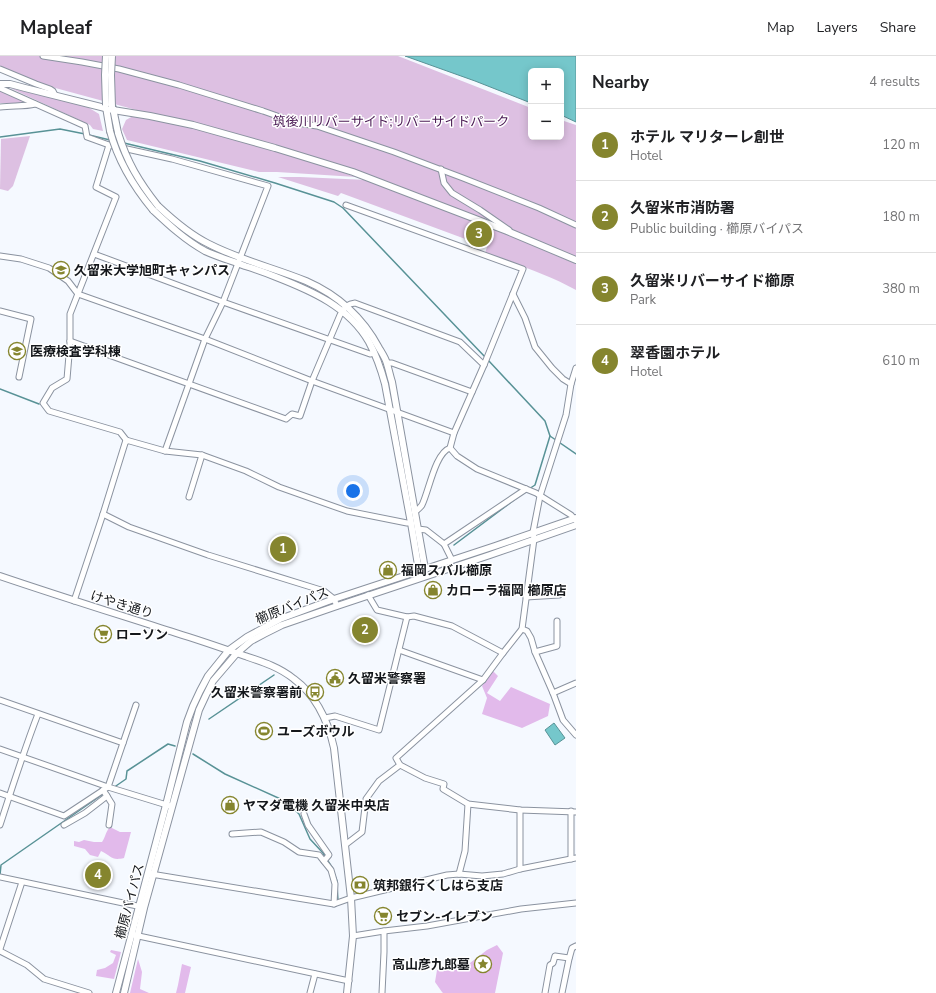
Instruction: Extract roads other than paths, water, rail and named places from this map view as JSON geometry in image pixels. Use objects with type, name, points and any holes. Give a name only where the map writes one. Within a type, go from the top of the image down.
[{"type":"street","points":[[43,56],[119,69],[179,85],[297,123],[317,126],[440,169],[514,198],[576,225]]},
{"type":"street","points":[[106,56],[105,76],[110,131],[114,147],[121,163],[142,197],[153,210],[187,240],[205,250],[306,281],[321,288],[356,316],[373,336],[387,363],[392,382],[418,529],[423,577]]},
{"type":"street","points":[[112,56],[109,108],[122,146],[137,177],[158,206],[175,222],[192,234],[239,261]]},
{"type":"street","points":[[0,69],[50,89],[55,95]]},
{"type":"street","points":[[0,84],[10,84],[109,108],[193,125],[278,148],[360,175],[435,203],[576,260]]},
{"type":"street","points":[[0,88],[85,126],[86,137],[94,140],[109,145],[172,159],[268,186],[223,302],[205,339],[165,451]]},
{"type":"street","points":[[0,107],[8,105],[29,106],[35,104]]},
{"type":"street","points":[[109,145],[96,187],[116,197],[70,314],[70,341],[67,379],[52,388],[43,403],[49,411],[120,432],[127,441],[165,451],[202,455],[246,471],[279,487],[347,511],[411,523]]},
{"type":"street","points":[[440,169],[444,183],[452,193],[480,210],[514,234]]},
{"type":"street","points":[[346,205],[523,269],[486,361],[454,433],[450,448],[439,457],[422,504],[415,512]]},
{"type":"street","points":[[94,254],[330,340],[370,354],[374,353]]},
{"type":"street","points":[[0,256],[21,259],[49,268],[68,281],[78,294],[205,339],[312,381],[454,433]]},
{"type":"street","points":[[513,294],[526,318],[535,346],[552,368],[563,379],[569,383],[573,382]]},
{"type":"street","points":[[70,341],[286,419],[292,414],[300,416],[312,381],[345,308],[355,302],[460,342],[486,361]]},
{"type":"street","points":[[345,308],[368,341],[379,364],[385,384],[411,523],[422,570]]},
{"type":"street","points":[[0,311],[31,319],[19,377]]},
{"type":"street","points":[[387,363],[472,392]]},
{"type":"street","points":[[151,874],[334,904],[350,898],[447,876],[459,874],[482,876],[503,874],[520,869],[574,859],[574,811],[520,810],[468,804],[443,789],[444,784],[425,778],[400,765],[396,758],[483,680],[522,630],[538,494],[566,415],[576,368]]},
{"type":"street","points":[[74,601],[104,514],[126,440],[127,441]]},
{"type":"street","points":[[450,448],[457,456],[476,469],[538,494],[571,515],[575,520]]},
{"type":"street","points":[[190,498],[202,455]]},
{"type":"street","points":[[444,544],[526,489]]},
{"type":"street","points":[[104,514],[129,527],[324,591],[334,599],[337,606]]},
{"type":"street","name":"櫛原バイパス","points":[[116,993],[134,935],[169,806],[194,726],[213,681],[238,653],[251,641],[282,625],[490,555],[575,520]]},
{"type":"street","points":[[418,529],[426,530],[444,544],[452,560]]},
{"type":"street","name":"櫛原バイパス","points":[[169,806],[187,722],[192,706],[208,676],[229,650],[247,636],[280,618],[334,599],[452,560],[533,536]]},
{"type":"street","name":"けやき通り","points":[[0,576],[74,601],[214,644],[272,665],[295,679],[306,689],[316,702],[325,718],[334,748],[353,936],[347,993]]},
{"type":"street","points":[[526,597],[559,595]]},
{"type":"street","points":[[368,596],[377,610],[407,617],[414,616],[452,626],[503,653]]},
{"type":"street","points":[[325,718],[335,716],[379,730],[407,617]]},
{"type":"street","points":[[535,652],[557,646],[557,621]]},
{"type":"street","points":[[522,630],[527,631],[531,638],[535,652],[553,694],[562,720],[576,735]]},
{"type":"street","points":[[399,650],[483,680]]},
{"type":"street","points":[[553,694],[576,683]]},
{"type":"street","points":[[0,700],[123,743]]},
{"type":"street","points":[[110,825],[112,804],[107,796],[106,788],[136,705]]},
{"type":"street","points":[[0,825],[23,757],[26,743],[38,714]]},
{"type":"street","points":[[0,749],[106,788],[169,806]]},
{"type":"street","points":[[345,845],[362,832],[366,799],[379,781],[400,765]]},
{"type":"street","points":[[0,793],[64,816],[106,788]]},
{"type":"street","points":[[64,825],[84,813],[107,796]]},
{"type":"street","points":[[459,874],[464,851],[468,804]]},
{"type":"street","points":[[520,810],[520,869]]},
{"type":"street","points":[[304,814],[308,825],[329,855],[324,861]]},
{"type":"street","points":[[232,834],[261,832],[284,842],[299,852],[319,855],[331,870],[335,884],[334,904]]},
{"type":"street","points":[[0,877],[141,907]]},
{"type":"street","points":[[22,882],[0,950],[27,965],[44,979],[89,993]]},
{"type":"street","points":[[353,936],[427,926],[522,909],[576,903]]},
{"type":"street","points":[[382,993],[384,931]]},
{"type":"street","points":[[134,935],[349,981]]},
{"type":"street","name":"櫛原バイパス","points":[[124,993],[134,935]]},
{"type":"street","points":[[562,993],[569,958],[572,948],[576,946]]},
{"type":"street","points":[[545,993],[550,965],[556,956],[569,958]]},
{"type":"street","points":[[310,993],[315,974]]},
{"type":"water","points":[[405,56],[576,56],[576,122],[564,116],[564,68],[528,68],[528,102]]},
{"type":"water","points":[[554,723],[565,738],[555,745],[545,730]]},
{"type":"waterway","points":[[0,137],[60,129],[85,134]]},
{"type":"waterway","points":[[89,135],[110,140]]},
{"type":"waterway","points":[[124,143],[200,161],[334,202],[343,208],[486,358]]},
{"type":"waterway","points":[[488,360],[545,421],[550,436],[576,454]]},
{"type":"waterway","points":[[0,389],[39,404]]},
{"type":"waterway","points":[[529,489],[535,485],[550,436]]},
{"type":"waterway","points":[[454,545],[518,497]]},
{"type":"waterway","points":[[209,719],[274,675]]},
{"type":"waterway","points":[[113,788],[126,779],[127,771],[168,744],[175,746]]},
{"type":"waterway","points":[[193,754],[225,774],[285,801],[299,814],[310,839],[323,853],[333,869]]},
{"type":"waterway","points":[[0,875],[1,865],[103,794]]},
{"type":"waterway","points":[[334,873],[337,881]]},
{"type":"waterway","points":[[337,885],[338,901]]},
{"type":"place","name":"久留米リバーサイド櫛原","points":[[479,234]]},
{"type":"place","name":"久留米大学旭町キャンパス","points":[[61,270]]},
{"type":"place","name":"医療検査学科棟","points":[[17,351]]},
{"type":"place","name":"ホテル マリターレ創世","points":[[283,549]]},
{"type":"place","name":"福岡スバル櫛原","points":[[388,570]]},
{"type":"place","name":"カローラ福岡 櫛原店","points":[[433,590]]},
{"type":"place","name":"久留米市消防署","points":[[365,630]]},
{"type":"place","name":"ローソン","points":[[103,634]]},
{"type":"place","name":"久留米警察署","points":[[335,678]]},
{"type":"place","name":"久留米警察署前","points":[[315,692]]},
{"type":"place","name":"ユーズボウル","points":[[264,731]]},
{"type":"place","name":"ヤマダ電機 久留米中央店","points":[[230,805]]},
{"type":"place","name":"翠香園ホテル","points":[[98,875]]},
{"type":"place","name":"筑邦銀行くしはら支店","points":[[360,885]]},
{"type":"place","name":"セブン-イレブン","points":[[383,916]]},
{"type":"place","name":"高山彦九郎墓","points":[[483,964]]},
{"type":"park label","name":"筑後川リバーサイド;リバーサイドパーク","points":[[391,121]]}]
